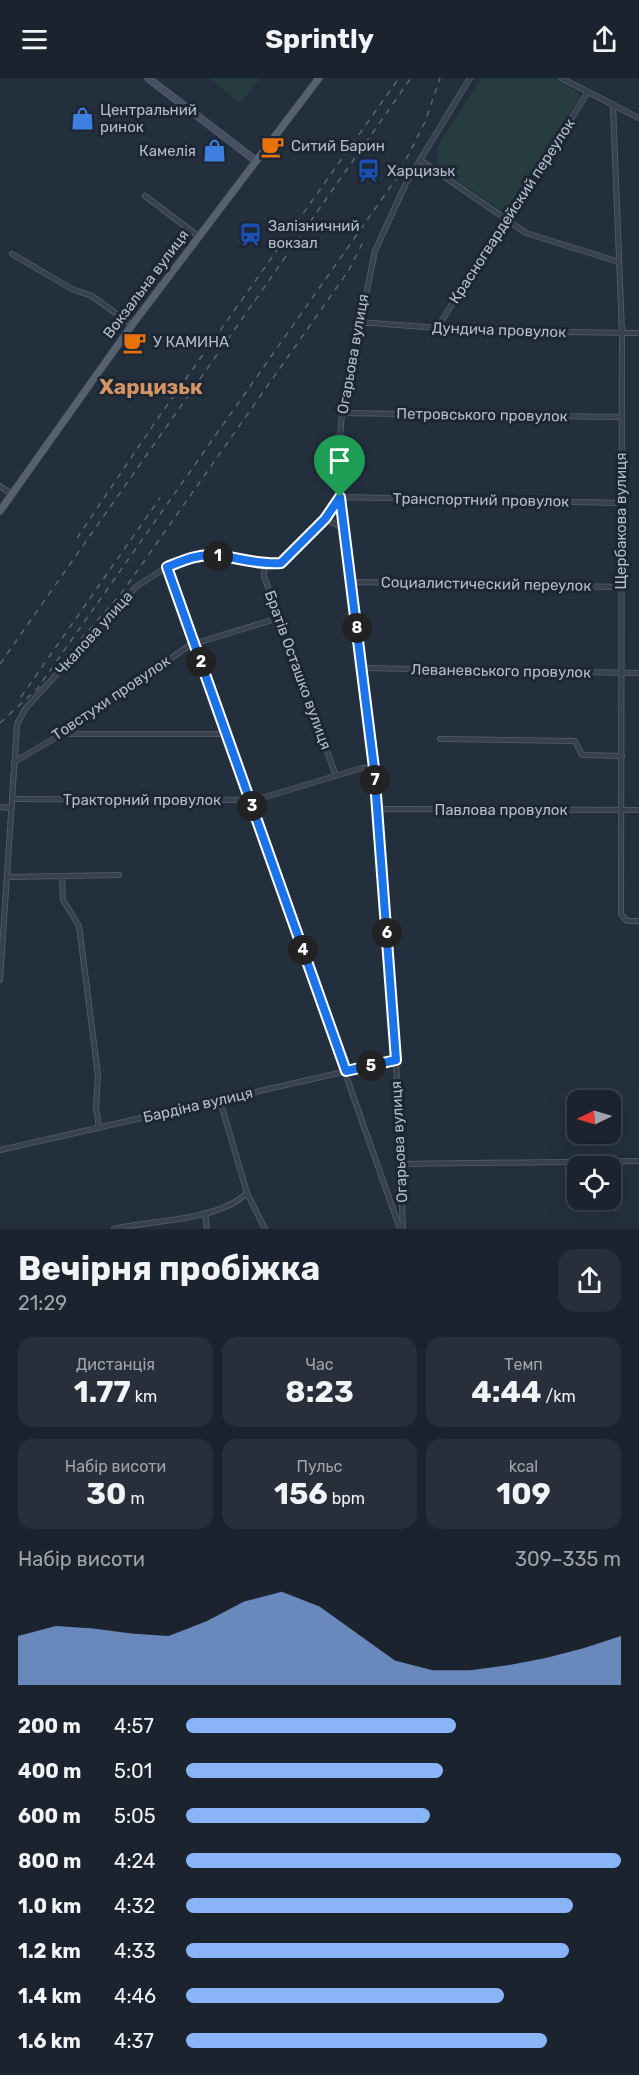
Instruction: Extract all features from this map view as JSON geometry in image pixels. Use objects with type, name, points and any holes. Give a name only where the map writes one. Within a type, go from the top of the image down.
[{"type":"main road","points":[[148,78],[255,160]]},
{"type":"main road","name":"Вокзальна вулиця","points":[[0,511],[10,493],[132,325],[319,78]]},
{"type":"street","name":"Огарьова вулиця","points":[[401,1229],[396,1060],[378,809],[363,668],[340,497],[339,451],[342,413],[358,322],[375,251],[391,213],[420,159],[470,78]]},
{"type":"street","points":[[561,78],[639,118]]},
{"type":"street","name":"Красногвардейский переулок","points":[[437,328],[507,220],[511,218],[587,93]]},
{"type":"street","name":"Щербакова вулиця","points":[[613,106],[622,333],[623,811],[621,914],[627,921],[639,921]]},
{"type":"street","points":[[420,159],[526,233],[619,262]]},
{"type":"street","points":[[145,196],[198,236]]},
{"type":"street","points":[[12,254],[72,289],[92,296],[132,325]]},
{"type":"street","name":"Дундича провулок","points":[[358,322],[437,328],[639,333]]},
{"type":"street","name":"Петровського провулок","points":[[342,413],[621,417]]},
{"type":"street","points":[[0,486],[10,493]]},
{"type":"street","points":[[265,564],[281,563],[325,519],[340,497]]},
{"type":"street","name":"Транспортний провулок","points":[[340,497],[622,503]]},
{"type":"street","points":[[325,519],[345,529]]},
{"type":"street","name":"Чкалова улица","points":[[0,980],[17,724],[26,708],[137,586],[167,567],[194,557],[212,555],[265,564]]},
{"type":"street","name":"Братів Осташко вулиця","points":[[265,564],[264,576],[336,776]]},
{"type":"street","points":[[167,567],[346,1071],[382,1185],[401,1229]]},
{"type":"street","name":"Социалистический переулок","points":[[351,582],[621,587]]},
{"type":"street","name":"Товстухи провулок","points":[[14,762],[65,732],[195,644],[279,618]]},
{"type":"street","name":"Леваневського провулок","points":[[363,668],[639,673]]},
{"type":"street","points":[[65,732],[70,734],[220,734],[226,732]]},
{"type":"street","points":[[440,739],[575,741],[582,755],[622,756]]},
{"type":"street","name":"Тракторний провулок","points":[[12,799],[250,800],[362,768],[374,768]]},
{"type":"street","points":[[0,807],[12,808]]},
{"type":"street","name":"Павлова провулок","points":[[378,809],[639,810]]},
{"type":"street","points":[[7,877],[118,875]]},
{"type":"street","points":[[62,876],[63,900],[78,926],[98,1075],[96,1108],[99,1128]]},
{"type":"street","name":"Бардіна вулиця","points":[[0,1150],[396,1060]]},
{"type":"street","points":[[220,1100],[247,1193],[265,1229]]},
{"type":"street","points":[[400,1164],[639,1161]]},
{"type":"street","points":[[114,1229],[205,1213],[237,1203],[247,1193]]},
{"type":"street","points":[[205,1213],[207,1229]]},
{"type":"green space","points":[[210,78],[260,78],[240,103]]},
{"type":"green space","points":[[481,78],[554,78],[579,93],[579,99],[505,213],[436,166],[439,144]]},
{"type":"railway","points":[[77,538],[156,421],[399,78]]},
{"type":"railway","points":[[0,664],[411,78]]},
{"type":"railway","points":[[0,723],[37,689],[396,179],[425,122],[440,78]]},
{"type":"railway","points":[[81,639],[121,594],[349,270],[364,240]]},
{"type":"railway","points":[[21,697],[160,498]]},
{"type":"place","name":"Центральний ринок","points":[[82,119]]},
{"type":"place","name":"Ситий Барин","points":[[273,146]]},
{"type":"place","name":"Камелія","points":[[214,151]]},
{"type":"place","name":"Харцизьк","points":[[369,171]]},
{"type":"place","name":"Залізничний вокзал","points":[[250,235]]},
{"type":"place","name":"У КАМИНА","points":[[135,342]]},
{"type":"district","name":"Харцизьк","points":[[151,386]]},
{"type":"route","points":[[340,497],[374,768],[396,1060],[346,1071],[167,567],[194,557],[212,555],[265,564],[281,563],[293,554],[325,519],[335,501],[340,497]]}]
